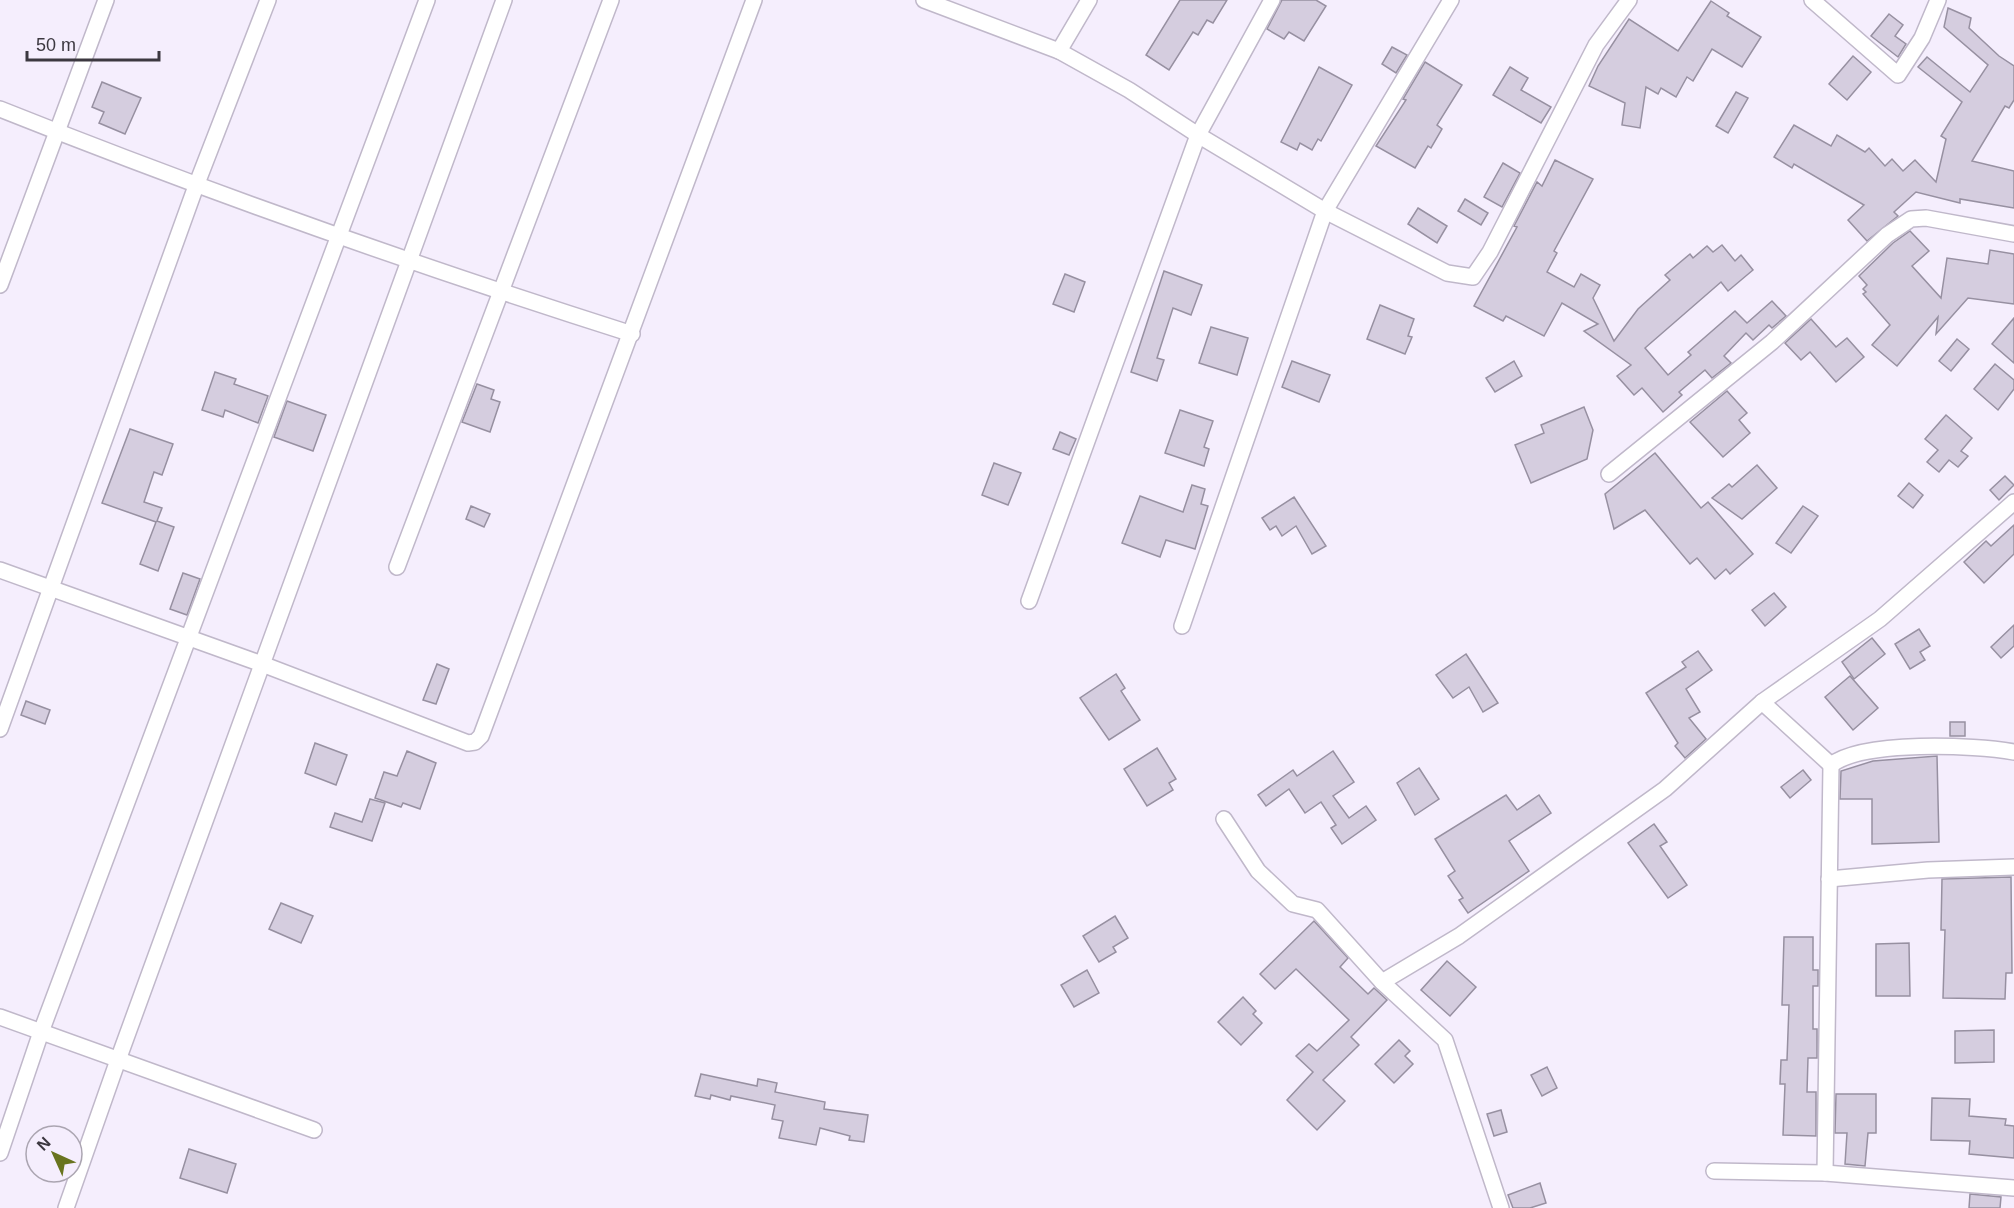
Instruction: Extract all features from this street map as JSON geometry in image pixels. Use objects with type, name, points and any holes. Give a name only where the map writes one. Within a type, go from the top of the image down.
[{"type":"street","points":[[0,285],[106,0]]},
{"type":"street","points":[[0,729],[196,186],[268,0]]},
{"type":"street","points":[[0,1153],[41,1032],[427,0]]},
{"type":"street","points":[[66,1208],[504,0]]},
{"type":"street","points":[[397,567],[611,0]]},
{"type":"street","points":[[0,570],[262,663],[468,742],[475,742],[480,736],[632,334],[754,0]]},
{"type":"street","points":[[926,0],[1059,51],[1129,90],[1198,135],[1325,211],[1447,273],[1473,277],[1495,242],[1596,45],[1629,0]]},
{"type":"street","points":[[1059,51],[1089,0]]},
{"type":"street","points":[[1029,601],[1198,135],[1272,0]]},
{"type":"street","points":[[1182,626],[1325,211],[1451,0]]},
{"type":"street","points":[[1812,0],[1898,75],[1922,38],[1938,0]]},
{"type":"street","points":[[0,109],[196,186],[501,292],[632,334]]},
{"type":"street","points":[[1609,474],[1772,342],[1887,235],[1911,219],[1926,218],[2014,234]]},
{"type":"street","points":[[1382,982],[1459,936],[1665,789],[1762,702],[1880,619],[2014,502]]},
{"type":"street","points":[[1762,702],[1831,765],[1826,1173]]},
{"type":"street","points":[[1831,765],[1840,758],[1853,754],[1917,747],[1981,746],[2014,752]]},
{"type":"street","points":[[1224,819],[1258,871],[1293,904],[1317,910],[1382,982],[1445,1040],[1501,1208]]},
{"type":"street","points":[[1829,879],[1928,870],[2014,867]]},
{"type":"street","points":[[0,1017],[315,1130]]},
{"type":"street","points":[[1714,1172],[1826,1173],[2014,1188]]},
{"type":"building","points":[[1180,0],[1227,0],[1213,23],[1207,20],[1198,35],[1193,32],[1169,70],[1146,55]]},
{"type":"building","points":[[1282,0],[1316,0],[1326,6],[1304,41],[1289,32],[1284,39],[1267,29]]},
{"type":"building","points":[[1711,1],[1729,13],[1727,16],[1761,37],[1742,67],[1712,49],[1693,81],[1687,77],[1676,97],[1661,88],[1658,94],[1646,87],[1640,128],[1622,125],[1625,103],[1589,86],[1598,66],[1629,19],[1678,51]]},
{"type":"building","points":[[1948,8],[1971,18],[1969,28],[1999,56],[2014,66],[2014,100],[2009,108],[2005,106],[1972,161],[2014,171],[2014,208],[1960,199],[1960,203],[1916,192],[1894,212],[1898,216],[1867,241],[1848,220],[1864,205],[1794,164],[1792,168],[1774,157],[1794,125],[1831,146],[1837,135],[1865,152],[1869,148],[1885,166],[1892,159],[1903,171],[1915,160],[1936,182],[1946,139],[1941,136],[1962,102],[1918,67],[1927,57],[1970,92],[1988,65],[1944,27]]},
{"type":"building","points":[[1889,14],[1903,25],[1895,36],[1906,44],[1898,57],[1871,36]]},
{"type":"building","points":[[1392,47],[1407,55],[1396,73],[1382,64]]},
{"type":"building","points":[[1853,56],[1871,72],[1847,100],[1829,84]]},
{"type":"building","points":[[1425,62],[1462,85],[1437,125],[1442,129],[1431,148],[1428,146],[1415,168],[1376,146],[1406,100],[1403,99]]},
{"type":"building","points":[[1319,67],[1352,85],[1321,141],[1318,139],[1312,150],[1300,143],[1297,150],[1281,142]]},
{"type":"building","points":[[1510,67],[1528,78],[1521,90],[1551,107],[1541,123],[1493,95]]},
{"type":"building","points":[[102,82],[141,98],[125,134],[99,123],[104,112],[92,107]]},
{"type":"building","points":[[1736,92],[1748,98],[1728,133],[1716,126]]},
{"type":"building","points":[[1555,160],[1593,179],[1554,251],[1557,253],[1547,272],[1574,287],[1581,274],[1600,285],[1593,298],[1614,341],[1638,309],[1670,280],[1665,275],[1690,254],[1693,258],[1707,246],[1713,252],[1722,245],[1735,261],[1741,255],[1753,270],[1728,291],[1721,282],[1645,348],[1668,375],[1691,355],[1688,352],[1735,311],[1747,323],[1772,301],[1786,316],[1772,328],[1769,325],[1753,340],[1746,333],[1724,356],[1731,363],[1712,378],[1705,370],[1679,392],[1682,395],[1663,412],[1642,388],[1634,395],[1617,376],[1631,365],[1584,331],[1598,324],[1562,303],[1544,336],[1506,316],[1503,321],[1474,306],[1517,227],[1514,226],[1537,182],[1542,186]]},
{"type":"building","points":[[1503,163],[1520,173],[1502,207],[1484,197]]},
{"type":"building","points":[[1465,199],[1488,213],[1481,225],[1458,211]]},
{"type":"building","points":[[1418,208],[1447,226],[1437,243],[1408,224]]},
{"type":"building","points":[[1910,231],[1929,251],[1912,266],[1941,298],[1947,258],[1988,264],[1990,250],[2014,254],[2014,304],[1968,298],[1936,334],[1938,317],[1897,366],[1872,345],[1890,325],[1863,294],[1866,292],[1863,289],[1867,285],[1859,276],[1893,243]]},
{"type":"building","points":[[1164,271],[1202,285],[1191,315],[1173,308],[1157,358],[1164,360],[1157,381],[1131,372]]},
{"type":"building","points":[[1065,274],[1085,282],[1074,312],[1053,304]]},
{"type":"building","points":[[1380,305],[1414,319],[1408,336],[1412,337],[1405,354],[1367,339]]},
{"type":"building","points":[[2014,318],[2014,363],[1992,344]]},
{"type":"building","points":[[1811,319],[1836,347],[1847,338],[1864,357],[1836,382],[1810,352],[1801,360],[1785,343]]},
{"type":"building","points":[[1211,327],[1248,338],[1237,375],[1199,363]]},
{"type":"building","points":[[1957,339],[1969,349],[1951,371],[1939,361]]},
{"type":"building","points":[[1292,361],[1330,375],[1319,402],[1282,387]]},
{"type":"building","points":[[1514,361],[1522,376],[1495,392],[1486,378]]},
{"type":"building","points":[[1995,364],[2014,380],[2014,389],[1998,410],[1974,389]]},
{"type":"building","points":[[215,372],[236,379],[234,384],[268,396],[258,423],[225,410],[223,417],[202,410]]},
{"type":"building","points":[[477,384],[494,390],[491,399],[500,402],[490,432],[462,422]]},
{"type":"building","points":[[1727,391],[1747,413],[1739,420],[1750,433],[1723,457],[1690,422]]},
{"type":"building","points":[[287,401],[326,415],[313,451],[274,437]]},
{"type":"building","points":[[1584,407],[1593,430],[1587,459],[1531,483],[1515,445],[1544,433],[1541,425]]},
{"type":"building","points":[[1180,410],[1213,421],[1204,447],[1209,449],[1204,466],[1165,453]]},
{"type":"building","points":[[1946,415],[1972,438],[1961,451],[1968,456],[1958,467],[1949,460],[1939,472],[1927,462],[1938,450],[1925,439]]},
{"type":"building","points":[[130,429],[173,444],[162,475],[154,472],[144,502],[162,508],[157,521],[174,527],[158,571],[140,564],[156,522],[102,503]]},
{"type":"building","points":[[1060,432],[1076,439],[1069,455],[1053,449]]},
{"type":"building","points":[[1655,453],[1701,508],[1708,502],[1753,554],[1730,574],[1726,569],[1715,579],[1697,558],[1690,564],[1645,510],[1614,529],[1605,494]]},
{"type":"building","points":[[994,463],[1021,473],[1008,505],[982,495]]},
{"type":"building","points":[[1757,465],[1777,488],[1742,519],[1712,498],[1729,484],[1732,487]]},
{"type":"building","points":[[2005,476],[2014,485],[1999,500],[1990,490]]},
{"type":"building","points":[[1909,483],[1923,495],[1913,508],[1898,496]]},
{"type":"building","points":[[1192,485],[1205,489],[1201,504],[1208,506],[1195,549],[1166,540],[1160,557],[1122,543],[1140,496],[1183,512]]},
{"type":"building","points":[[1294,497],[1326,546],[1312,554],[1296,526],[1282,536],[1276,526],[1270,530],[1262,518]]},
{"type":"building","points":[[471,506],[490,514],[484,527],[466,519]]},
{"type":"building","points":[[1803,506],[1818,516],[1791,553],[1776,543]]},
{"type":"building","points":[[2014,525],[2014,554],[1984,583],[1964,562],[1986,541],[1991,546]]},
{"type":"building","points":[[183,573],[200,579],[187,615],[170,609]]},
{"type":"building","points":[[1774,593],[1786,607],[1765,626],[1752,610]]},
{"type":"building","points":[[2014,625],[2014,646],[2001,658],[1991,647]]},
{"type":"building","points":[[1919,629],[1930,646],[1920,652],[1925,660],[1910,669],[1895,644]]},
{"type":"building","points":[[1872,638],[1885,654],[1854,679],[1842,662]]},
{"type":"building","points":[[1698,651],[1712,670],[1686,689],[1700,712],[1689,718],[1706,739],[1685,758],[1675,746],[1678,743],[1646,693],[1686,667],[1682,662]]},
{"type":"building","points":[[1466,654],[1498,703],[1483,712],[1469,687],[1453,698],[1436,675]]},
{"type":"building","points":[[437,664],[449,669],[436,704],[423,700]]},
{"type":"building","points":[[1116,674],[1125,688],[1121,691],[1140,720],[1109,740],[1080,698]]},
{"type":"building","points":[[1850,676],[1878,708],[1853,730],[1825,697]]},
{"type":"building","points":[[26,701],[50,710],[45,724],[21,715]]},
{"type":"building","points":[[1950,722],[1965,722],[1965,736],[1950,736]]},
{"type":"building","points":[[315,743],[347,755],[336,785],[305,773]]},
{"type":"building","points":[[1157,748],[1176,779],[1169,783],[1173,790],[1147,806],[1124,769]]},
{"type":"building","points":[[407,751],[436,763],[420,809],[403,803],[401,807],[375,798],[384,772],[397,776]]},
{"type":"building","points":[[1333,751],[1354,782],[1333,796],[1349,818],[1366,806],[1376,820],[1342,844],[1331,828],[1336,825],[1321,802],[1305,813],[1289,789],[1266,806],[1258,795],[1293,770],[1297,776]]},
{"type":"building","points":[[1937,756],[1939,842],[1872,844],[1872,799],[1840,799],[1841,771],[1873,761]]},
{"type":"building","points":[[1419,768],[1439,799],[1415,815],[1397,783]]},
{"type":"building","points":[[1803,770],[1811,780],[1790,798],[1781,787]]},
{"type":"building","points":[[1506,795],[1517,810],[1539,795],[1551,813],[1509,841],[1529,871],[1468,913],[1459,900],[1463,898],[1448,876],[1455,871],[1435,839]]},
{"type":"building","points":[[370,799],[385,803],[372,841],[330,827],[335,813],[362,822]]},
{"type":"building","points":[[1654,824],[1667,842],[1660,846],[1687,885],[1668,898],[1628,843]]},
{"type":"building","points":[[2011,877],[2012,973],[2006,973],[2005,999],[1943,998],[1945,930],[1941,930],[1942,879]]},
{"type":"building","points":[[281,903],[313,916],[301,943],[269,929]]},
{"type":"building","points":[[1115,916],[1128,938],[1113,947],[1116,952],[1099,962],[1083,936]]},
{"type":"building","points":[[1314,921],[1348,958],[1340,967],[1368,994],[1374,988],[1387,1000],[1351,1037],[1359,1045],[1323,1080],[1345,1101],[1317,1130],[1287,1100],[1313,1072],[1296,1056],[1309,1044],[1317,1051],[1349,1020],[1296,969],[1275,989],[1260,974]]},
{"type":"building","points":[[1784,937],[1813,937],[1813,970],[1818,970],[1818,986],[1813,986],[1813,1029],[1817,1029],[1817,1058],[1808,1058],[1807,1092],[1816,1092],[1816,1136],[1783,1135],[1785,1084],[1780,1084],[1781,1060],[1787,1060],[1789,1005],[1782,1005]]},
{"type":"building","points":[[1909,943],[1910,996],[1876,996],[1876,944]]},
{"type":"building","points":[[1447,961],[1476,987],[1450,1016],[1421,990]]},
{"type":"building","points":[[1087,970],[1099,993],[1074,1007],[1061,985]]},
{"type":"building","points":[[1243,997],[1256,1011],[1253,1014],[1262,1023],[1241,1045],[1218,1022]]},
{"type":"building","points":[[1994,1030],[1994,1062],[1955,1063],[1955,1031]]},
{"type":"building","points":[[1399,1040],[1410,1051],[1405,1056],[1413,1064],[1394,1083],[1375,1064]]},
{"type":"building","points":[[1547,1067],[1557,1088],[1542,1096],[1531,1075]]},
{"type":"building","points":[[701,1074],[757,1086],[758,1079],[777,1083],[775,1092],[825,1102],[824,1109],[868,1115],[864,1142],[849,1140],[850,1136],[820,1128],[816,1145],[779,1138],[783,1121],[772,1119],[775,1105],[731,1096],[730,1100],[711,1095],[710,1099],[695,1096]]},
{"type":"building","points":[[1836,1094],[1876,1094],[1876,1133],[1868,1133],[1865,1166],[1845,1164],[1847,1133],[1835,1133]]},
{"type":"building","points":[[1932,1098],[1970,1099],[1969,1116],[2006,1119],[2005,1125],[2014,1126],[2014,1158],[1969,1154],[1970,1141],[1931,1140]]},
{"type":"building","points":[[1501,1110],[1507,1132],[1494,1136],[1487,1114]]},
{"type":"building","points":[[189,1149],[236,1164],[227,1193],[180,1178]]},
{"type":"building","points":[[1540,1183],[1546,1203],[1530,1208],[1513,1208],[1508,1195]]},
{"type":"building","points":[[1970,1194],[2001,1197],[2000,1208],[1969,1208]]}]
